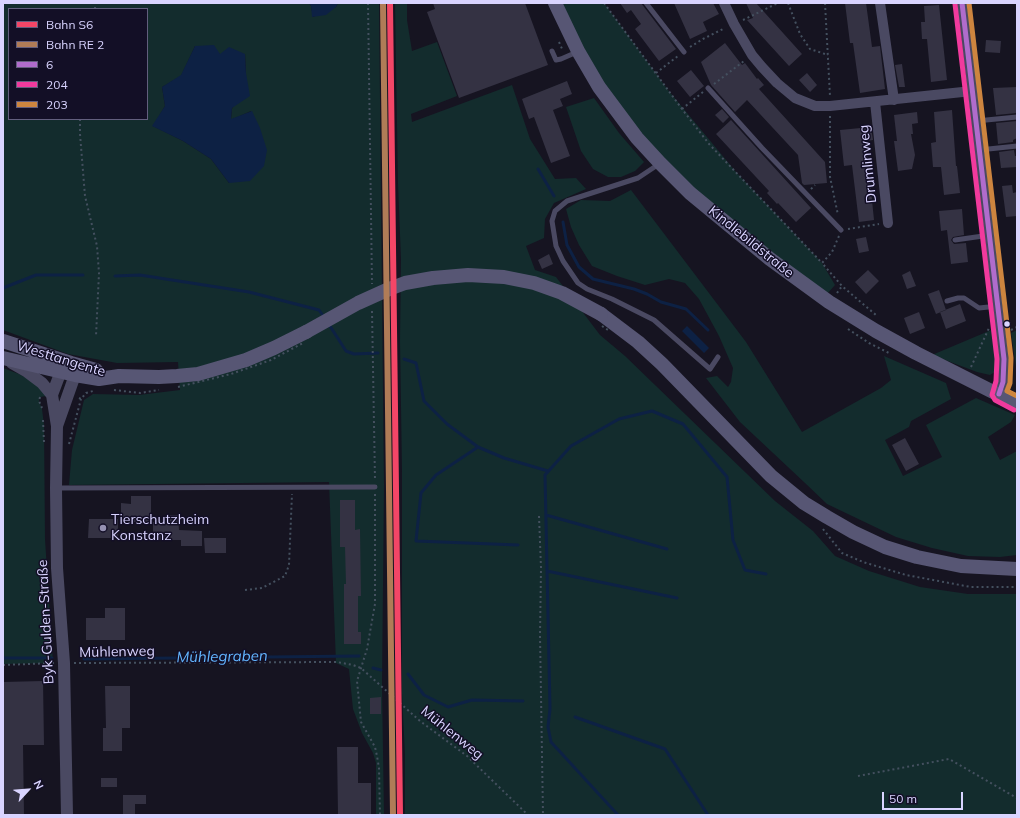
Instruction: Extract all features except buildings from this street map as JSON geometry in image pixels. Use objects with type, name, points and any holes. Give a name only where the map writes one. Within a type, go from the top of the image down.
[{"type":"main road","name":"Kindlebildstraße","points":[[555,3],[578,51],[598,87],[616,112],[660,164],[690,193],[759,250],[829,302],[876,331],[916,353],[1017,404]]},
{"type":"main road","name":"Westtangente","points":[[4,358],[69,370],[119,376],[159,377],[178,382],[204,372],[246,360],[274,348],[372,296],[405,284],[433,278],[468,275],[504,277],[534,283],[562,293],[638,342],[662,364],[771,476],[804,503],[827,517],[853,532],[885,547],[917,557],[962,566],[1017,569]]},
{"type":"main road","name":"Westtangente","points":[[3,341],[69,370]]},
{"type":"street","points":[[724,3],[752,55],[777,83],[795,98],[815,106],[875,102],[972,91]]},
{"type":"street","points":[[880,3],[894,100]]},
{"type":"street","points":[[962,3],[1004,359],[1003,382],[999,394]]},
{"type":"street","name":"Drumlinweg","points":[[875,102],[888,223]]},
{"type":"street","points":[[4,358],[26,371],[42,383],[52,395]]},
{"type":"street","name":"Byk-Gulden-Straße","points":[[67,815],[64,663],[57,568],[57,426],[52,395],[69,370]]},
{"type":"street","name":"Byk-Gulden-Straße","points":[[57,426],[69,395],[69,370]]},
{"type":"lane","points":[[646,3],[684,52]]},
{"type":"lane","points":[[552,51],[556,60],[578,51]]},
{"type":"lane","points":[[708,88],[762,148],[841,230]]},
{"type":"lane","points":[[976,121],[1017,117]]},
{"type":"lane","points":[[979,150],[1017,146]]},
{"type":"lane","points":[[660,164],[638,178],[567,201],[555,211],[552,221],[556,246],[563,261],[578,283],[587,289],[612,299],[654,320],[710,369],[718,357]]},
{"type":"lane","points":[[954,240],[990,235]]},
{"type":"lane","points":[[947,301],[964,298],[979,308],[998,306]]},
{"type":"lane","points":[[56,488],[375,487]]},
{"type":"path","points":[[368,3],[372,284]]},
{"type":"path","points":[[604,3],[709,144],[842,286],[880,319]]},
{"type":"path","points":[[656,73],[703,39],[778,3]]},
{"type":"path","points":[[788,3],[800,34],[810,49],[828,55]]},
{"type":"path","points":[[822,263],[832,252],[838,241],[841,230],[830,177],[830,106],[825,3]]},
{"type":"path","points":[[682,109],[752,55]]},
{"type":"path","points":[[80,120],[85,196],[97,246],[99,273],[96,336]]},
{"type":"path","points":[[841,230],[888,223]]},
{"type":"path","points":[[372,305],[375,604],[367,649],[357,681],[362,722],[375,747],[377,756],[380,815]]},
{"type":"path","points":[[602,320],[608,330]]},
{"type":"path","points":[[970,369],[989,328]]},
{"type":"path","points":[[178,382],[232,374],[265,362],[309,340]]},
{"type":"path","points":[[108,390],[140,393],[163,390]]},
{"type":"path","points":[[67,449],[81,399],[86,393],[94,391]]},
{"type":"path","points":[[69,395],[81,399]]},
{"type":"path","points":[[246,590],[262,588],[285,576],[288,565],[292,487]]},
{"type":"path","points":[[539,516],[543,815]]},
{"type":"path","name":"Mühlenweg","points":[[3,665],[93,662],[337,662],[354,664],[361,668],[399,701],[420,722],[466,756],[528,815]]},
{"type":"path","points":[[858,776],[949,759],[1017,798]]},
{"type":"green space","points":[[3,3],[309,3],[313,17],[336,7],[338,3],[379,3],[384,486],[382,686],[384,815],[376,815],[376,763],[353,709],[349,669],[336,663],[329,482],[69,485],[72,450],[84,400],[93,394],[139,395],[180,390],[178,362],[117,363],[68,354],[3,330]],"holes":[[[195,46],[220,54],[245,54],[246,73],[232,109],[231,120],[251,111],[229,183],[211,159],[183,141],[153,126],[165,106],[162,87],[181,76]]]},
{"type":"green space","points":[[395,3],[407,3],[407,20],[412,51],[437,42],[457,96],[411,114],[412,122],[512,85],[530,139],[555,179],[576,178],[586,189],[554,203],[545,219],[544,238],[526,246],[535,270],[556,277],[600,335],[625,356],[775,501],[813,531],[835,556],[869,571],[920,587],[968,594],[1017,594],[1017,815],[405,815],[405,755],[402,694],[401,259],[398,184]]},
{"type":"green space","points":[[555,3],[604,3],[668,90],[736,172],[822,263],[835,285],[827,294],[770,259],[637,138]]},
{"type":"green space","points":[[594,98],[619,133],[644,162],[635,171],[621,177],[608,177],[593,169],[581,151],[566,107]]},
{"type":"green space","points":[[631,190],[746,342],[802,432],[881,388],[891,380],[884,356],[946,383],[951,399],[911,421],[909,427],[885,440],[903,476],[942,457],[926,425],[976,398],[1015,415],[1011,422],[988,437],[1000,460],[1017,451],[1017,555],[1000,557],[968,556],[932,548],[896,537],[827,504],[740,422],[706,378],[717,376],[728,387],[731,382],[733,368],[719,336],[699,299],[685,283],[669,279],[645,285],[617,276],[592,266],[579,245],[571,227],[566,209],[581,200],[610,201]]},
{"type":"green space","points":[[996,328],[999,354],[998,370],[990,375],[977,372],[932,355]]},
{"type":"green space","points":[[1017,330],[1017,373],[1011,333]]},
{"type":"green space","points":[[3,368],[34,382],[52,395],[40,397],[39,401],[42,409],[44,425],[45,539],[53,663],[3,664]]},
{"type":"water","points":[[309,3],[338,3],[336,7],[326,15],[312,17],[311,6]]},
{"type":"water","points":[[214,45],[220,54],[229,47],[245,54],[246,73],[250,96],[232,108],[231,119],[252,111],[260,128],[267,150],[264,166],[250,181],[229,183],[211,159],[183,141],[152,126],[165,106],[162,87],[181,75],[195,46]]},
{"type":"water","points":[[687,326],[709,348],[704,353],[682,331]]},
{"type":"waterway","points":[[538,169],[554,196]]},
{"type":"waterway","points":[[563,222],[567,245],[579,267],[593,279],[634,289],[661,302],[686,309],[708,330]]},
{"type":"waterway","points":[[3,288],[36,275],[83,275]]},
{"type":"waterway","points":[[115,276],[140,275],[249,292],[319,310],[324,317]]},
{"type":"waterway","points":[[328,323],[346,351],[354,354],[378,353]]},
{"type":"waterway","points":[[404,359],[416,363],[424,401],[447,424],[478,447],[504,458],[548,471]]},
{"type":"waterway","points":[[618,815],[551,742],[548,727],[550,709],[545,475],[571,446],[619,419],[652,411],[683,424],[727,477],[733,540],[745,570],[766,574]]},
{"type":"waterway","points":[[478,447],[436,475],[421,493],[416,541],[518,545]]},
{"type":"waterway","points":[[546,515],[667,549]]},
{"type":"waterway","points":[[547,571],[677,598]]},
{"type":"waterway","name":"Mühlegraben","points":[[84,659],[359,656]]},
{"type":"waterway","name":"Mühlegraben","points":[[3,658],[52,658]]},
{"type":"waterway","name":"Mühlegraben","points":[[373,668],[381,670]]},
{"type":"waterway","name":"Mühlegraben","points":[[408,674],[424,695],[448,707],[472,700],[523,701]]},
{"type":"waterway","name":"Mühlegraben","points":[[575,717],[665,749],[708,815]]},
{"type":"rail line","name":"S6","points":[[390,3],[400,815]]},
{"type":"transit line","points":[[383,3],[393,815]]},
{"type":"transit line","name":"6","points":[[962,3],[1004,359],[1003,382],[999,394]]},
{"type":"transit line","name":"203","points":[[969,3],[1011,358],[1010,383],[1007,391],[1017,396]]},
{"type":"transit line","name":"204","points":[[955,4],[997,359],[996,381],[992,395],[995,400],[1014,410]]},
{"type":"place","name":"Tierschutzheim Konstanz","points":[[103,528]]}]
